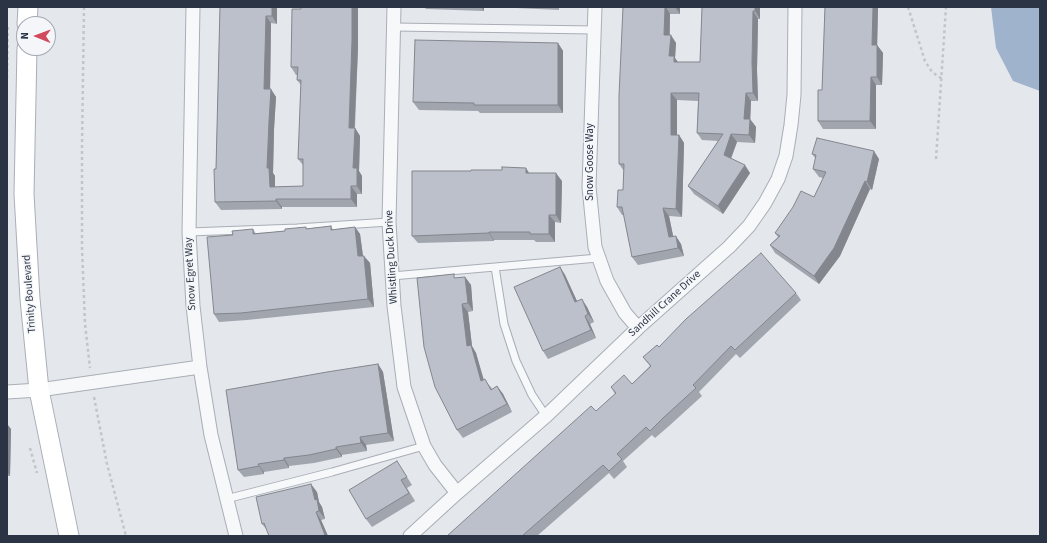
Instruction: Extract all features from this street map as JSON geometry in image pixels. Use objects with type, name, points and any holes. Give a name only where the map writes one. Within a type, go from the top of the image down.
[{"type":"main road","name":"Trinity Boulevard","points":[[27,56],[24,194],[30,299],[39,390],[69,536]]},
{"type":"street","name":"Snow Egret Way","points":[[192,7],[189,232],[193,306],[200,367],[211,435],[236,536]]},
{"type":"street","name":"Whistling Duck Drive","points":[[394,7],[389,222],[394,306],[404,387],[424,446],[435,465],[457,493]]},
{"type":"street","name":"Snow Goose Way","points":[[595,7],[589,187],[595,247],[607,282],[625,313],[638,328]]},
{"type":"street","name":"Sandhill Crane Drive","points":[[410,536],[546,416],[638,328],[729,247],[766,203],[778,180],[786,156],[791,126],[794,95],[795,7]]},
{"type":"street","points":[[7,392],[39,390],[200,367]]},
{"type":"lane","points":[[394,27],[594,30]]},
{"type":"lane","points":[[189,232],[297,228],[389,222]]},
{"type":"lane","points":[[392,276],[598,258]]},
{"type":"lane","points":[[495,267],[504,324],[516,361],[532,395],[546,416]]},
{"type":"lane","points":[[226,499],[424,446]]},
{"type":"path","points":[[84,7],[82,248],[85,324],[92,383],[107,464],[126,536]]},
{"type":"path","points":[[908,7],[924,60],[932,72],[942,79]]},
{"type":"path","points":[[936,159],[946,7]]},
{"type":"path","points":[[7,78],[8,23]]},
{"type":"water","points":[[991,7],[1040,7],[1040,91],[1013,81],[996,48]]},
{"type":"building","points":[[220,7],[272,7],[272,16],[266,16],[264,89],[271,89],[267,168],[269,168],[270,187],[303,186],[303,159],[298,159],[301,80],[297,80],[298,67],[291,67],[292,9],[301,9],[301,7],[352,7],[349,128],[355,128],[353,168],[357,168],[357,186],[351,186],[351,199],[276,199],[276,201],[215,202],[214,169],[216,169]]},
{"type":"building","points":[[623,7],[665,7],[664,35],[671,35],[669,56],[674,56],[674,62],[700,62],[702,7],[755,7],[755,11],[753,11],[753,93],[746,93],[744,119],[750,119],[749,135],[731,134],[724,155],[745,165],[718,206],[688,186],[723,134],[697,133],[699,93],[671,93],[671,135],[679,135],[676,209],[663,208],[669,237],[676,236],[678,248],[632,257],[622,207],[617,207],[618,190],[623,190],[624,164],[619,164],[619,96]]},
{"type":"building","points":[[825,7],[873,7],[872,45],[877,45],[877,77],[871,77],[870,121],[818,121],[818,90],[822,90]]},
{"type":"building","points":[[415,40],[558,43],[558,105],[474,105],[474,103],[413,102]]},
{"type":"building","points":[[817,138],[874,151],[867,182],[865,181],[834,248],[814,276],[770,245],[780,236],[775,233],[793,207],[801,191],[814,197],[826,172],[813,169],[816,155],[812,154]]},
{"type":"building","points":[[502,167],[526,168],[526,173],[556,173],[556,215],[549,215],[549,234],[530,234],[530,232],[489,232],[412,236],[412,171],[502,170]]},
{"type":"building","points":[[331,226],[331,230],[355,227],[358,256],[364,256],[368,299],[241,313],[214,314],[207,237],[233,235],[232,231],[253,229],[253,234],[285,231],[285,229],[306,227],[306,229]]},
{"type":"building","points":[[761,253],[796,293],[735,350],[731,346],[693,385],[696,388],[650,431],[646,427],[617,454],[622,459],[609,471],[603,465],[522,536],[447,536],[591,406],[596,411],[616,393],[611,387],[624,375],[632,384],[651,366],[643,357],[657,345],[659,347],[686,319]]},
{"type":"building","points":[[560,267],[575,302],[582,299],[588,314],[585,316],[591,330],[543,351],[514,287]]},
{"type":"building","points":[[454,274],[454,278],[465,277],[468,303],[462,304],[467,346],[471,345],[481,381],[485,379],[491,390],[497,386],[507,404],[457,430],[435,387],[424,347],[417,278]]},
{"type":"building","points":[[378,364],[388,433],[360,437],[361,443],[336,447],[336,449],[309,455],[284,458],[284,460],[258,464],[259,466],[238,470],[226,390]]},
{"type":"building","points":[[397,461],[407,477],[401,480],[409,493],[366,519],[349,490]]},
{"type":"building","points":[[311,484],[315,500],[317,499],[319,511],[316,512],[325,535],[269,536],[264,523],[262,524],[256,497]]}]
